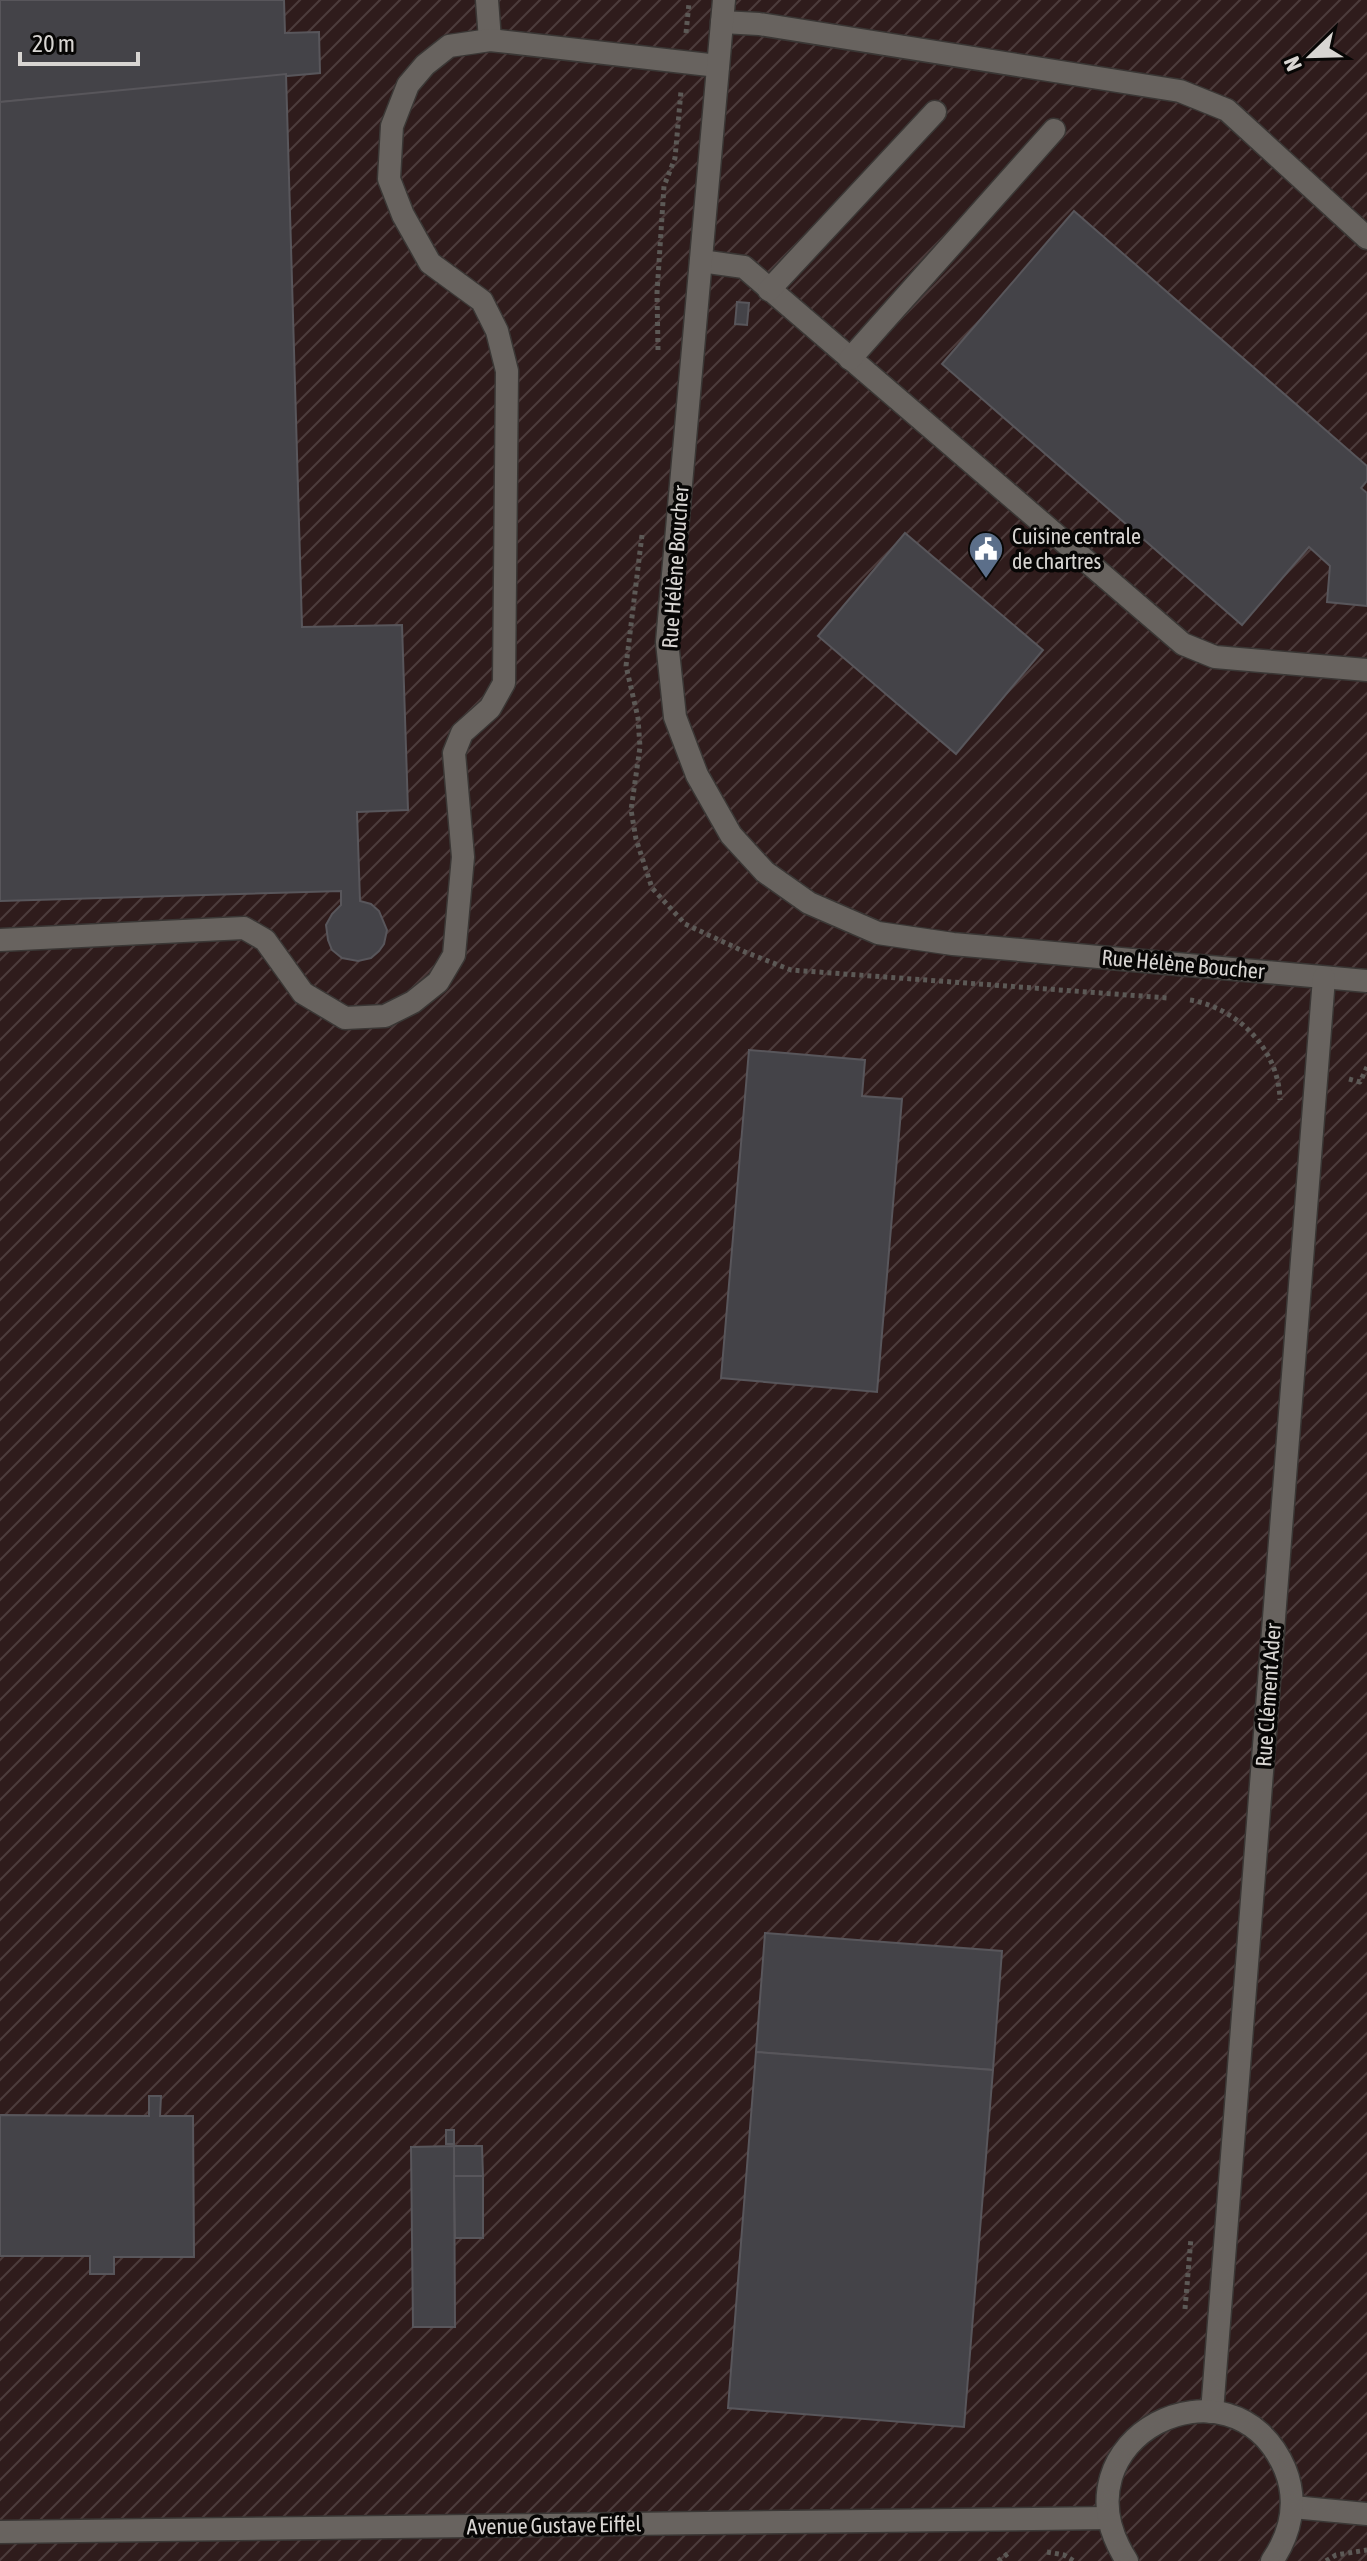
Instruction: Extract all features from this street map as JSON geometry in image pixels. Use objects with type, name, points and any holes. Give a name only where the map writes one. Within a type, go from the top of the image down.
[{"type":"street","points":[[487,0],[490,40]]},
{"type":"street","points":[[723,11],[759,24],[1180,91],[1227,110],[1367,238]]},
{"type":"street","name":"Rue Hélène Boucher","points":[[723,11],[667,642],[675,717],[697,775],[731,835],[765,872],[809,903],[878,933],[953,944],[1367,981]]},
{"type":"street","points":[[0,940],[244,928],[265,940],[303,993],[345,1018],[385,1016],[413,1002],[438,982],[454,955],[463,857],[454,753],[462,733],[490,708],[504,683],[507,371],[497,331],[482,301],[430,263],[403,215],[389,179],[392,126],[408,85],[425,65],[449,46],[490,40],[718,66]]},
{"type":"street","points":[[769,290],[935,112]]},
{"type":"street","points":[[850,359],[1054,130]]},
{"type":"street","points":[[701,261],[744,267],[1183,644],[1215,657],[1367,670]]},
{"type":"street","name":"Rue Clément Ader","points":[[1212,2412],[1324,978]]},
{"type":"street","points":[[1127,2561],[1108,2518],[1110,2481],[1120,2456],[1137,2435],[1160,2420],[1185,2412],[1212,2412],[1238,2419],[1261,2434],[1278,2455],[1289,2480],[1293,2507],[1287,2535],[1272,2561]]},
{"type":"street","points":[[1293,2507],[1367,2514]]},
{"type":"street","name":"Avenue Gustave Eiffel","points":[[0,2532],[1108,2518]]},
{"type":"path","points":[[658,358],[657,293],[664,186],[675,158],[689,0]]},
{"type":"path","points":[[643,524],[626,666],[638,718],[640,747],[631,810],[636,839],[652,888],[685,924],[791,970],[1195,1000],[1240,1020],[1255,1035],[1277,1076],[1280,1110]]},
{"type":"path","points":[[1349,1079],[1360,1082],[1367,1067]]},
{"type":"path","points":[[1185,2309],[1191,2231]]},
{"type":"path","points":[[1326,2561],[1336,2555],[1367,2550]]},
{"type":"shaded area","points":[[0,0],[1367,0],[1367,2561],[0,2561]]},
{"type":"building","points":[[0,0],[284,0],[285,33],[319,32],[320,73],[0,102]]},
{"type":"building","points":[[286,74],[302,627],[402,625],[408,810],[357,812],[360,901],[371,904],[379,911],[387,930],[379,951],[371,958],[358,961],[342,958],[332,950],[328,940],[326,925],[341,905],[341,891],[0,901],[0,102]]},
{"type":"building","points":[[1074,211],[1367,466],[1367,481],[1361,488],[1367,493],[1367,606],[1327,602],[1330,566],[1309,547],[1242,625],[942,364]]},
{"type":"building","points":[[737,302],[749,303],[747,325],[735,324]]},
{"type":"building","points":[[905,533],[1043,650],[956,754],[818,636]]},
{"type":"building","points":[[749,1050],[865,1060],[862,1096],[902,1099],[877,1392],[721,1378]]},
{"type":"building","points":[[765,1933],[1002,1951],[993,2070],[756,2052]]},
{"type":"building","points":[[756,2052],[993,2070],[964,2427],[728,2408]]},
{"type":"building","points":[[149,2096],[161,2096],[160,2116],[193,2116],[194,2257],[114,2257],[114,2274],[90,2274],[90,2256],[0,2256],[0,2115],[149,2116]]},
{"type":"building","points":[[446,2130],[454,2130],[454,2144],[446,2144]]},
{"type":"building","points":[[454,2146],[482,2146],[483,2176],[454,2176]]},
{"type":"building","points":[[454,2146],[455,2327],[413,2327],[411,2147]]},
{"type":"building","points":[[454,2176],[483,2176],[483,2238],[455,2238]]},
{"type":"place","name":"Cuisine centrale de chartres","points":[[986,580]]}]
